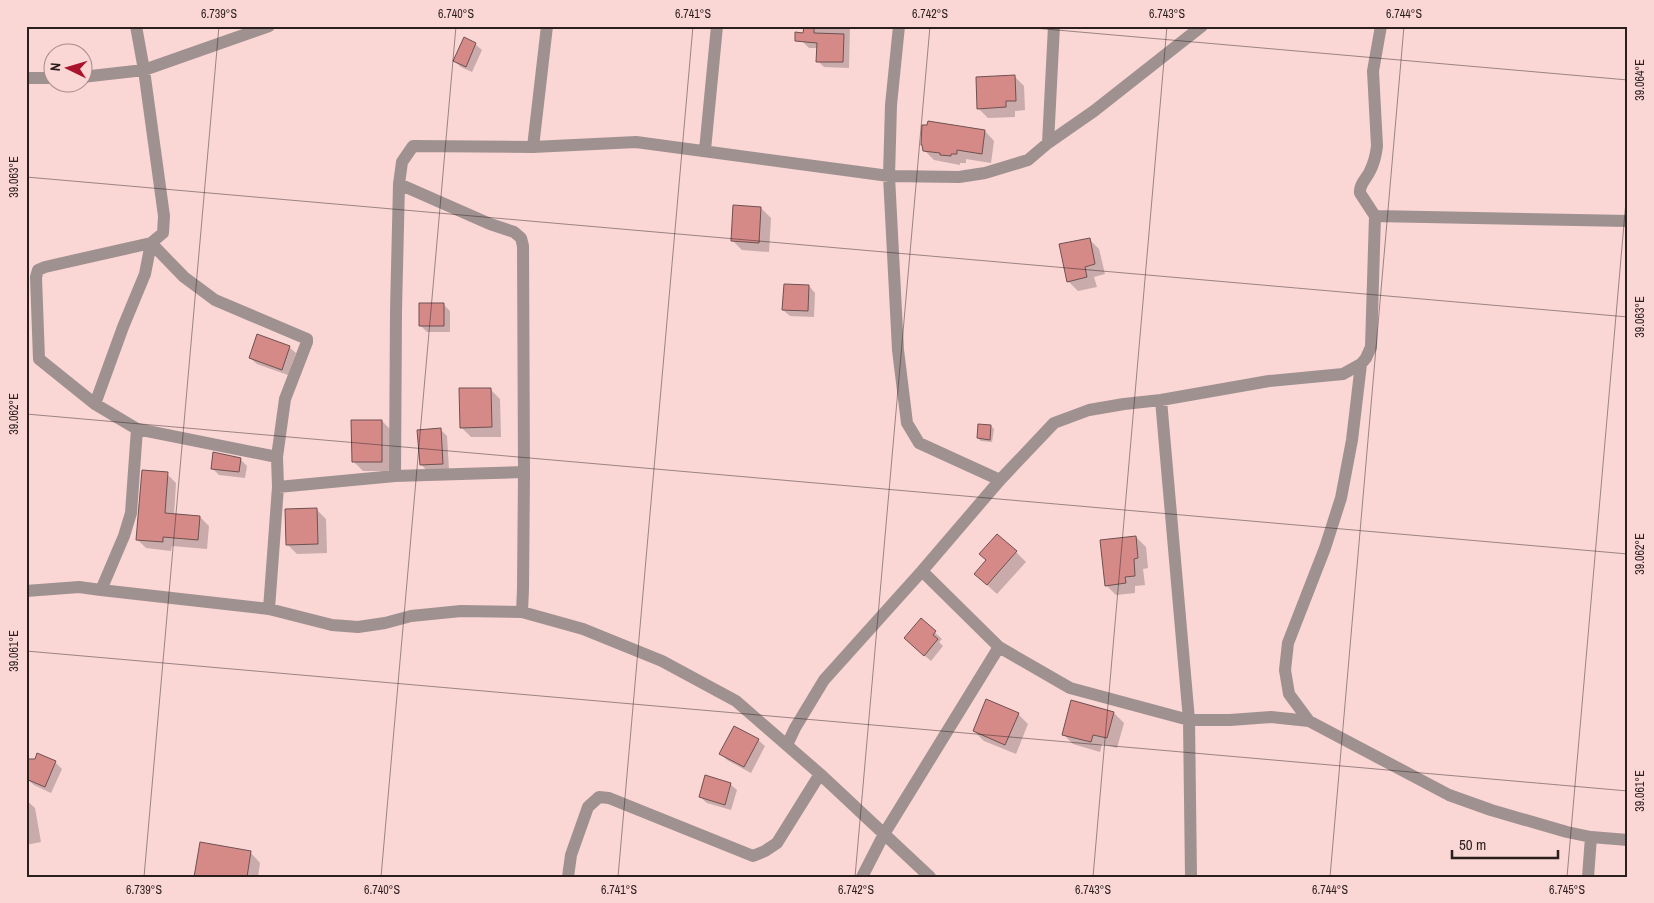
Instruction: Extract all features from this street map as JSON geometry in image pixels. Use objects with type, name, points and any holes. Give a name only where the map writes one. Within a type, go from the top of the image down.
[{"type":"street","points":[[136,26],[164,216],[163,233],[151,243],[100,253],[38,270],[36,277],[39,359],[95,404],[137,429],[277,457]]},
{"type":"street","points":[[92,76],[144,70],[269,26]]},
{"type":"street","points":[[533,147],[547,26]]},
{"type":"street","points":[[705,150],[717,26]]},
{"type":"street","points":[[899,26],[891,105],[889,176],[898,350],[907,423],[919,443],[1000,480]]},
{"type":"street","points":[[1048,143],[1054,26]]},
{"type":"street","points":[[395,476],[399,184],[402,162],[413,146],[533,147],[636,142],[889,176],[959,177],[1028,160],[1202,26]]},
{"type":"street","points":[[787,745],[824,680],[922,571],[1000,480],[1054,423],[1089,410],[1161,400],[1269,381],[1343,374],[1361,364],[1366,358],[1371,347],[1375,216],[1360,193],[1360,189],[1375,158],[1377,146],[1373,71],[1381,26]]},
{"type":"street","points":[[26,78],[42,78]]},
{"type":"street","points":[[399,184],[490,224],[514,232],[521,238],[523,246],[524,472],[524,588],[522,612]]},
{"type":"street","points":[[1375,216],[1628,221]]},
{"type":"street","points":[[95,404],[123,327],[145,274],[151,243]]},
{"type":"street","points":[[151,243],[184,277],[215,300],[307,339],[286,400],[277,457],[278,487],[269,609]]},
{"type":"street","points":[[1309,721],[1289,694],[1285,670],[1288,643],[1325,548],[1341,498],[1352,440],[1361,364]]},
{"type":"street","points":[[1161,400],[1189,720],[1191,877]]},
{"type":"street","points":[[101,590],[124,536],[131,514],[137,429]]},
{"type":"street","points":[[278,487],[395,476],[524,472]]},
{"type":"street","points":[[922,571],[999,647],[1070,688],[1189,720],[1271,717],[1309,721],[1449,795],[1491,810],[1567,832],[1591,837],[1628,840]]},
{"type":"street","points":[[26,591],[79,587],[269,609],[332,625],[358,627],[385,623],[411,616],[461,611],[522,612],[583,629],[662,661],[736,701],[820,774],[930,877]]},
{"type":"street","points":[[862,877],[884,834],[999,647]]},
{"type":"street","points":[[568,877],[571,855],[588,806],[599,797],[610,798],[753,856],[777,843],[820,774]]},
{"type":"street","points":[[1588,877],[1591,837]]},
{"type":"building","points":[[804,26],[814,26],[814,33],[844,34],[843,62],[816,62],[817,43],[795,41],[795,32],[803,33]]},
{"type":"building","points":[[464,37],[476,43],[466,67],[453,61]]},
{"type":"building","points":[[1015,75],[1016,101],[1006,101],[1006,107],[977,109],[976,77]]},
{"type":"building","points":[[928,121],[985,130],[982,154],[957,150],[957,154],[951,154],[951,156],[923,151],[921,145],[922,125],[927,125]]},
{"type":"building","points":[[733,205],[761,207],[759,243],[731,241]]},
{"type":"building","points":[[1090,238],[1095,264],[1085,267],[1087,277],[1067,282],[1059,244]]},
{"type":"building","points":[[784,284],[809,285],[808,311],[782,310]]},
{"type":"building","points":[[419,303],[444,303],[444,326],[419,326]]},
{"type":"building","points":[[257,334],[290,346],[282,370],[249,358]]},
{"type":"building","points":[[459,388],[491,388],[492,427],[460,428]]},
{"type":"building","points":[[351,420],[382,420],[382,462],[352,462]]},
{"type":"building","points":[[978,424],[991,425],[990,440],[977,438]]},
{"type":"building","points":[[441,428],[443,464],[420,465],[417,430]]},
{"type":"building","points":[[213,452],[241,458],[239,472],[211,469]]},
{"type":"building","points":[[142,470],[168,472],[165,513],[200,516],[198,540],[163,537],[163,542],[136,540]]},
{"type":"building","points":[[317,508],[318,544],[286,545],[285,509]]},
{"type":"building","points":[[997,534],[1017,551],[987,585],[974,574],[986,560],[979,554]]},
{"type":"building","points":[[1136,536],[1138,558],[1134,559],[1135,576],[1125,577],[1126,583],[1105,586],[1100,540]]},
{"type":"building","points":[[921,618],[936,631],[933,635],[938,639],[924,656],[904,638]]},
{"type":"building","points":[[986,699],[1019,713],[1005,745],[973,731]]},
{"type":"building","points":[[1071,700],[1114,712],[1107,738],[1093,735],[1091,742],[1062,735]]},
{"type":"building","points":[[734,726],[759,739],[744,767],[719,754]]},
{"type":"building","points":[[37,753],[56,761],[45,787],[26,779],[26,759],[35,759]]},
{"type":"building","points":[[705,775],[731,783],[725,805],[699,797]]},
{"type":"building","points":[[200,842],[251,851],[247,877],[194,877]]}]
